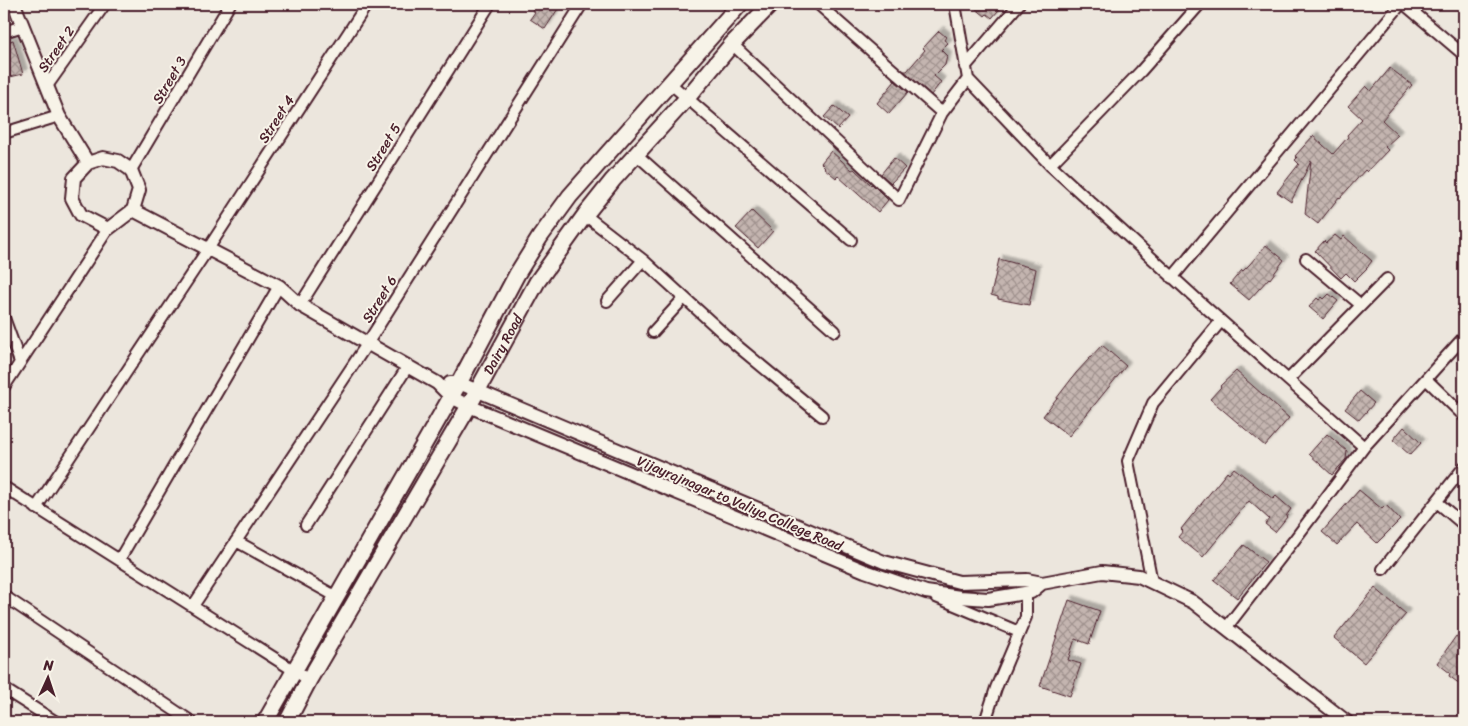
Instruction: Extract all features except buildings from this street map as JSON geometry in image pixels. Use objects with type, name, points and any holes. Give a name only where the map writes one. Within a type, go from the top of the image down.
[{"type":"main road","name":"Dairy Road","points":[[265,722],[459,383],[516,274],[540,237],[570,196],[740,4]]},
{"type":"main road","name":"Dairy Road","points":[[287,722],[477,392],[537,282],[585,216],[636,154],[688,97],[732,44],[771,4]]},
{"type":"street","points":[[14,4],[59,116],[88,163]]},
{"type":"street","name":"Street 2","points":[[47,86],[105,4]]},
{"type":"street","name":"Street 3","points":[[131,170],[230,4]]},
{"type":"street","name":"Street 4","points":[[36,508],[208,249],[367,4]]},
{"type":"street","name":"Street 5","points":[[300,305],[490,4]]},
{"type":"street","name":"Street 6","points":[[193,606],[367,344],[582,4]]},
{"type":"street","points":[[818,4],[942,113]]},
{"type":"street","points":[[955,4],[968,79],[1050,165],[1172,278],[1364,447]]},
{"type":"street","points":[[965,67],[1019,4]]},
{"type":"street","points":[[1050,165],[1141,71],[1200,4]]},
{"type":"street","points":[[1172,278],[1403,4],[1464,55]]},
{"type":"street","points":[[4,32],[24,26]]},
{"type":"street","points":[[732,44],[899,200],[942,113],[968,79]]},
{"type":"street","points":[[671,84],[850,240]]},
{"type":"street","points":[[4,133],[59,116]]},
{"type":"street","points":[[636,154],[835,331]]},
{"type":"street","points":[[4,387],[108,229],[133,210],[139,190],[131,170],[118,161],[103,158],[88,163],[74,178],[72,198],[81,215],[108,229]]},
{"type":"street","name":"Vijayrajnagar to Valiya College Road","points":[[133,210],[279,286],[300,305],[437,383],[451,396],[469,406],[865,571],[926,592],[960,597],[988,598],[1026,593],[1034,590],[1042,583]]},
{"type":"street","points":[[585,216],[643,260],[735,344],[822,416]]},
{"type":"street","points":[[1306,259],[1361,305]]},
{"type":"street","points":[[607,301],[643,260]]},
{"type":"street","points":[[1288,380],[1387,279]]},
{"type":"street","points":[[119,560],[279,286]]},
{"type":"street","points":[[653,332],[684,298]]},
{"type":"street","points":[[4,318],[20,362]]},
{"type":"street","points":[[1152,582],[1128,461],[1153,403],[1221,321]]},
{"type":"street","points":[[1226,628],[1364,447],[1464,338]]},
{"type":"street","points":[[306,524],[408,366]]},
{"type":"street","points":[[1426,379],[1464,416]]},
{"type":"street","name":"Vijayrajnagar to Valiya College Road","points":[[437,383],[459,383],[884,562],[959,582],[1028,580],[1042,583],[1102,572],[1139,576],[1193,602],[1347,722]]},
{"type":"street","points":[[1383,569],[1464,467]]},
{"type":"street","points":[[4,487],[310,680]]},
{"type":"street","points":[[1437,502],[1464,525]]},
{"type":"street","points":[[236,541],[337,598]]},
{"type":"street","points":[[926,592],[1019,632]]},
{"type":"street","points":[[985,722],[996,688],[1026,617],[1026,593]]},
{"type":"street","points":[[4,596],[192,722]]},
{"type":"street","points":[[4,688],[56,722]]}]
